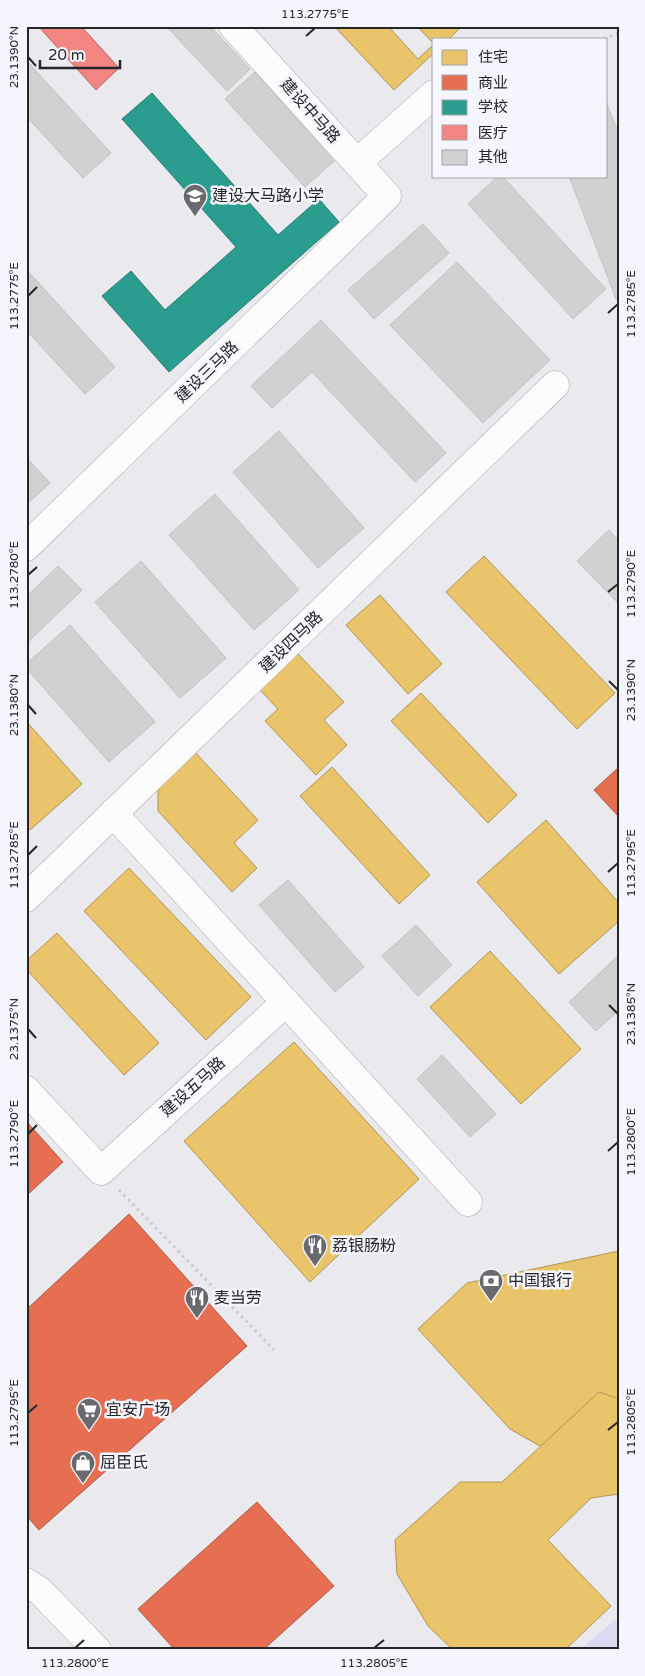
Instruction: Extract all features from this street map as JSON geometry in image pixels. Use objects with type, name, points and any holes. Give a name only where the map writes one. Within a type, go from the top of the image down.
[{"type":"street","name":"建设中马路","points":[[233,26],[387,196]]},
{"type":"street","points":[[357,163],[432,96]]},
{"type":"street","name":"建设三马路","points":[[26,547],[387,196]]},
{"type":"street","name":"建设四马路","points":[[26,898],[555,385]]},
{"type":"street","points":[[114,814],[468,1202]]},
{"type":"street","name":"建设五马路","points":[[101,1171],[285,1003]]},
{"type":"street","points":[[26,1090],[101,1171]]},
{"type":"street","points":[[31,1592],[97,1650]]},
{"type":"path","points":[[606,38],[619,33]]},
{"type":"path","points":[[101,1171],[274,1350]]},
{"type":"shaded area","points":[[619,1617],[619,1650],[579,1650]]},
{"type":"building: 住宅","points":[[334,26],[388,26],[418,59],[432,46],[432,55],[394,90]]},
{"type":"building: 住宅","points":[[417,26],[462,26],[450,38],[432,38],[432,42]]},
{"type":"building: 住宅","points":[[484,556],[615,693],[577,729],[446,592]]},
{"type":"building: 住宅","points":[[380,595],[442,664],[408,694],[346,625]]},
{"type":"building: 住宅","points":[[297,653],[344,702],[324,720],[347,745],[316,775],[265,721],[278,709],[259,689]]},
{"type":"building: 住宅","points":[[421,693],[517,795],[488,823],[391,721]]},
{"type":"building: 住宅","points":[[26,721],[82,784],[30,830],[26,825]]},
{"type":"building: 住宅","points":[[194,751],[258,820],[234,843],[257,868],[232,892],[158,811],[158,784]]},
{"type":"building: 住宅","points":[[332,767],[430,875],[399,904],[300,796]]},
{"type":"building: 住宅","points":[[546,820],[619,903],[619,921],[559,974],[477,882]]},
{"type":"building: 住宅","points":[[129,868],[251,997],[206,1040],[84,911]]},
{"type":"building: 住宅","points":[[57,933],[159,1043],[124,1075],[26,969],[26,961]]},
{"type":"building: 住宅","points":[[490,951],[581,1049],[521,1104],[430,1007]]},
{"type":"building: 住宅","points":[[294,1042],[419,1179],[310,1282],[184,1141]]},
{"type":"building: 住宅","points":[[619,1251],[619,1491],[510,1429],[418,1329],[467,1283]]},
{"type":"building: 住宅","points":[[599,1392],[619,1399],[619,1494],[591,1498],[548,1540],[611,1606],[565,1650],[453,1650],[428,1626],[397,1574],[395,1540],[460,1482],[502,1482]]},
{"type":"building: 商业","points":[[619,767],[619,817],[594,790]]},
{"type":"building: 商业","points":[[26,1121],[63,1162],[26,1196]]},
{"type":"building: 商业","name":"宜安广场","points":[[129,1214],[247,1346],[39,1530],[26,1515],[26,1310]]},
{"type":"building: 商业","points":[[257,1502],[334,1586],[263,1650],[175,1650],[138,1609]]},
{"type":"building: 学校","points":[[152,93],[278,235],[319,199],[339,222],[169,372],[102,296],[131,271],[165,310],[236,247],[122,119]]},
{"type":"building: 医疗","points":[[38,26],[81,26],[119,68],[96,90]]},
{"type":"building: 其他","points":[[166,26],[210,26],[250,69],[227,91]]},
{"type":"building: 其他","points":[[26,60],[111,153],[83,178],[26,116]]},
{"type":"building: 其他","points":[[255,72],[334,161],[305,187],[225,99]]},
{"type":"building: 其他","points":[[608,107],[619,134],[619,298],[616,299],[570,178],[608,178]]},
{"type":"building: 其他","points":[[496,178],[504,178],[606,289],[573,319],[468,204]]},
{"type":"building: 其他","points":[[423,224],[449,253],[374,319],[348,290]]},
{"type":"building: 其他","points":[[457,262],[550,360],[483,423],[390,325]]},
{"type":"building: 其他","points":[[26,269],[115,367],[85,394],[26,330]]},
{"type":"building: 其他","points":[[321,320],[446,453],[415,482],[312,372],[272,408],[251,386]]},
{"type":"building: 其他","points":[[279,431],[364,528],[318,568],[233,472]]},
{"type":"building: 其他","points":[[26,457],[50,483],[26,505]]},
{"type":"building: 其他","points":[[215,494],[299,590],[254,630],[169,535]]},
{"type":"building: 其他","points":[[609,530],[619,541],[619,604],[577,561]]},
{"type":"building: 其他","points":[[141,561],[226,658],[180,698],[95,602]]},
{"type":"building: 其他","points":[[58,566],[82,590],[26,644],[26,597]]},
{"type":"building: 其他","points":[[70,625],[155,722],[109,762],[26,668],[26,664]]},
{"type":"building: 其他","points":[[288,880],[364,967],[335,992],[259,905]]},
{"type":"building: 其他","points":[[416,925],[452,965],[418,996],[382,956]]},
{"type":"building: 其他","points":[[619,955],[619,1010],[596,1031],[569,1002]]},
{"type":"building: 其他","points":[[442,1055],[496,1114],[470,1137],[417,1079]]},
{"type":"place","name":"建设大马路小学","points":[[195,217]]},
{"type":"place","name":"荔银肠粉","points":[[315,1267]]},
{"type":"place","name":"中国银行","points":[[491,1302]]},
{"type":"place","name":"麦当劳","points":[[197,1319]]},
{"type":"place","name":"宜安广场","points":[[89,1431]]},
{"type":"place","name":"屈臣氏","points":[[83,1484]]}]
